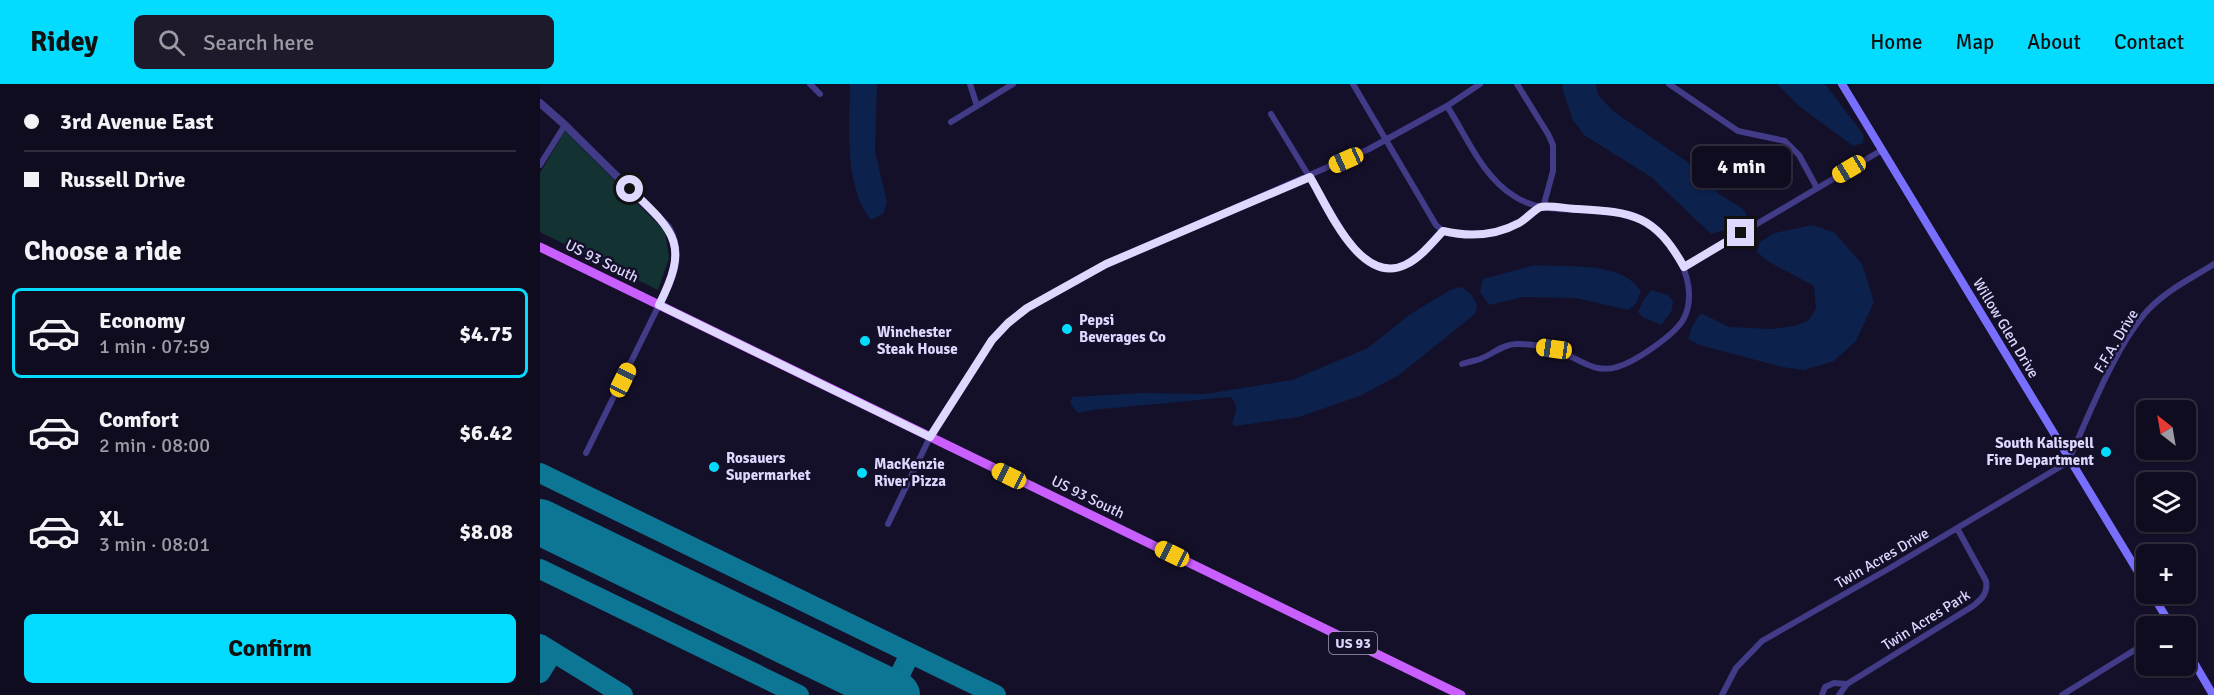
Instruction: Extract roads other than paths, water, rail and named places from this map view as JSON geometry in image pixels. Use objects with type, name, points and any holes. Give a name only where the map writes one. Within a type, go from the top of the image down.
[{"type":"main road","name":"Willow Glen Drive","points":[[1842,84],[2136,568]]},
{"type":"main road","name":"US 93 South","points":[[540,247],[1461,695]]},
{"type":"main road","points":[[2196,666],[2213,695]]},
{"type":"street","points":[[810,84],[820,94]]},
{"type":"street","points":[[970,84],[977,106]]},
{"type":"street","points":[[951,122],[1013,84]]},
{"type":"street","points":[[1353,84],[1436,225],[1443,231],[1468,235],[1491,233],[1519,223],[1540,207],[1546,199],[1553,171],[1554,151],[1548,134],[1517,84]]},
{"type":"street","points":[[888,524],[930,437],[992,340],[1027,308],[1106,264],[1310,177],[1386,140],[1447,106],[1480,84]]},
{"type":"street","points":[[1669,84],[1738,131],[1785,141],[1799,155],[1817,188]]},
{"type":"street","points":[[540,104],[565,125],[660,218],[672,235],[676,258],[675,268],[659,305],[586,453]]},
{"type":"street","points":[[1447,106],[1492,178],[1516,198],[1540,207],[1608,211],[1637,217],[1659,231],[1684,267],[1688,303],[1683,319],[1667,339],[1617,367],[1594,368],[1554,349],[1517,344],[1502,347],[1479,359],[1462,364]]},
{"type":"street","points":[[1270,114],[1356,251],[1375,266],[1389,269],[1404,266],[1417,258],[1443,231]]},
{"type":"street","points":[[540,165],[565,125]]},
{"type":"street","points":[[1684,267],[1881,150]]},
{"type":"street","name":"F.F.A. Drive","points":[[2070,457],[2120,351],[2141,318],[2170,291],[2214,264]]},
{"type":"street","name":"Twin Acres Drive","points":[[1722,695],[1736,668],[1762,641],[2056,470],[2070,457]]},
{"type":"street","name":"Twin Acres Park","points":[[1839,695],[1847,684],[1984,597],[1986,581],[1958,528]]},
{"type":"street","points":[[2062,695],[2136,649]]},
{"type":"street","name":"Twin Acres Park","points":[[1822,695],[1825,687],[1834,683],[1847,684]]},
{"type":"water","points":[[850,84],[877,84],[875,151],[887,203],[883,214],[871,220],[862,206],[852,173],[849,137]]},
{"type":"water","points":[[1563,84],[1596,84],[1598,95],[1613,111],[1689,163],[1719,194],[1743,209],[1747,215],[1724,230],[1711,234],[1651,177],[1584,135],[1573,120],[1562,88]]},
{"type":"water","points":[[1777,84],[1825,84],[1864,136],[1863,143],[1853,146],[1799,106]]},
{"type":"water","points":[[1813,225],[1835,233],[1862,264],[1874,302],[1856,341],[1834,361],[1804,370],[1782,367],[1700,345],[1688,339],[1699,315],[1703,314],[1729,327],[1771,329],[1795,326],[1809,320],[1816,308],[1814,286],[1769,262],[1757,252],[1760,242],[1775,233]]},
{"type":"water","points":[[1535,265],[1578,266],[1608,270],[1633,282],[1641,292],[1636,304],[1628,310],[1576,298],[1523,297],[1489,305],[1480,292],[1483,279]]},
{"type":"water","points":[[1462,287],[1472,295],[1477,306],[1475,314],[1399,375],[1362,395],[1299,417],[1235,426],[1232,424],[1236,406],[1230,397],[1078,413],[1070,403],[1072,397],[1142,393],[1205,394],[1292,380],[1368,348],[1409,315],[1452,289]]},
{"type":"water","points":[[1651,290],[1668,295],[1673,301],[1672,310],[1661,325],[1643,317],[1638,312]]},
{"type":"place","name":"Pepsi Beverages Co","points":[[1067,329]]},
{"type":"place","name":"Winchester Steak House","points":[[865,341]]},
{"type":"place","name":"South Kalispell Fire Department","points":[[2106,452]]},
{"type":"place","name":"Rosauers Supermarket","points":[[714,467]]},
{"type":"place","name":"MacKenzie River Pizza","points":[[862,473]]}]
